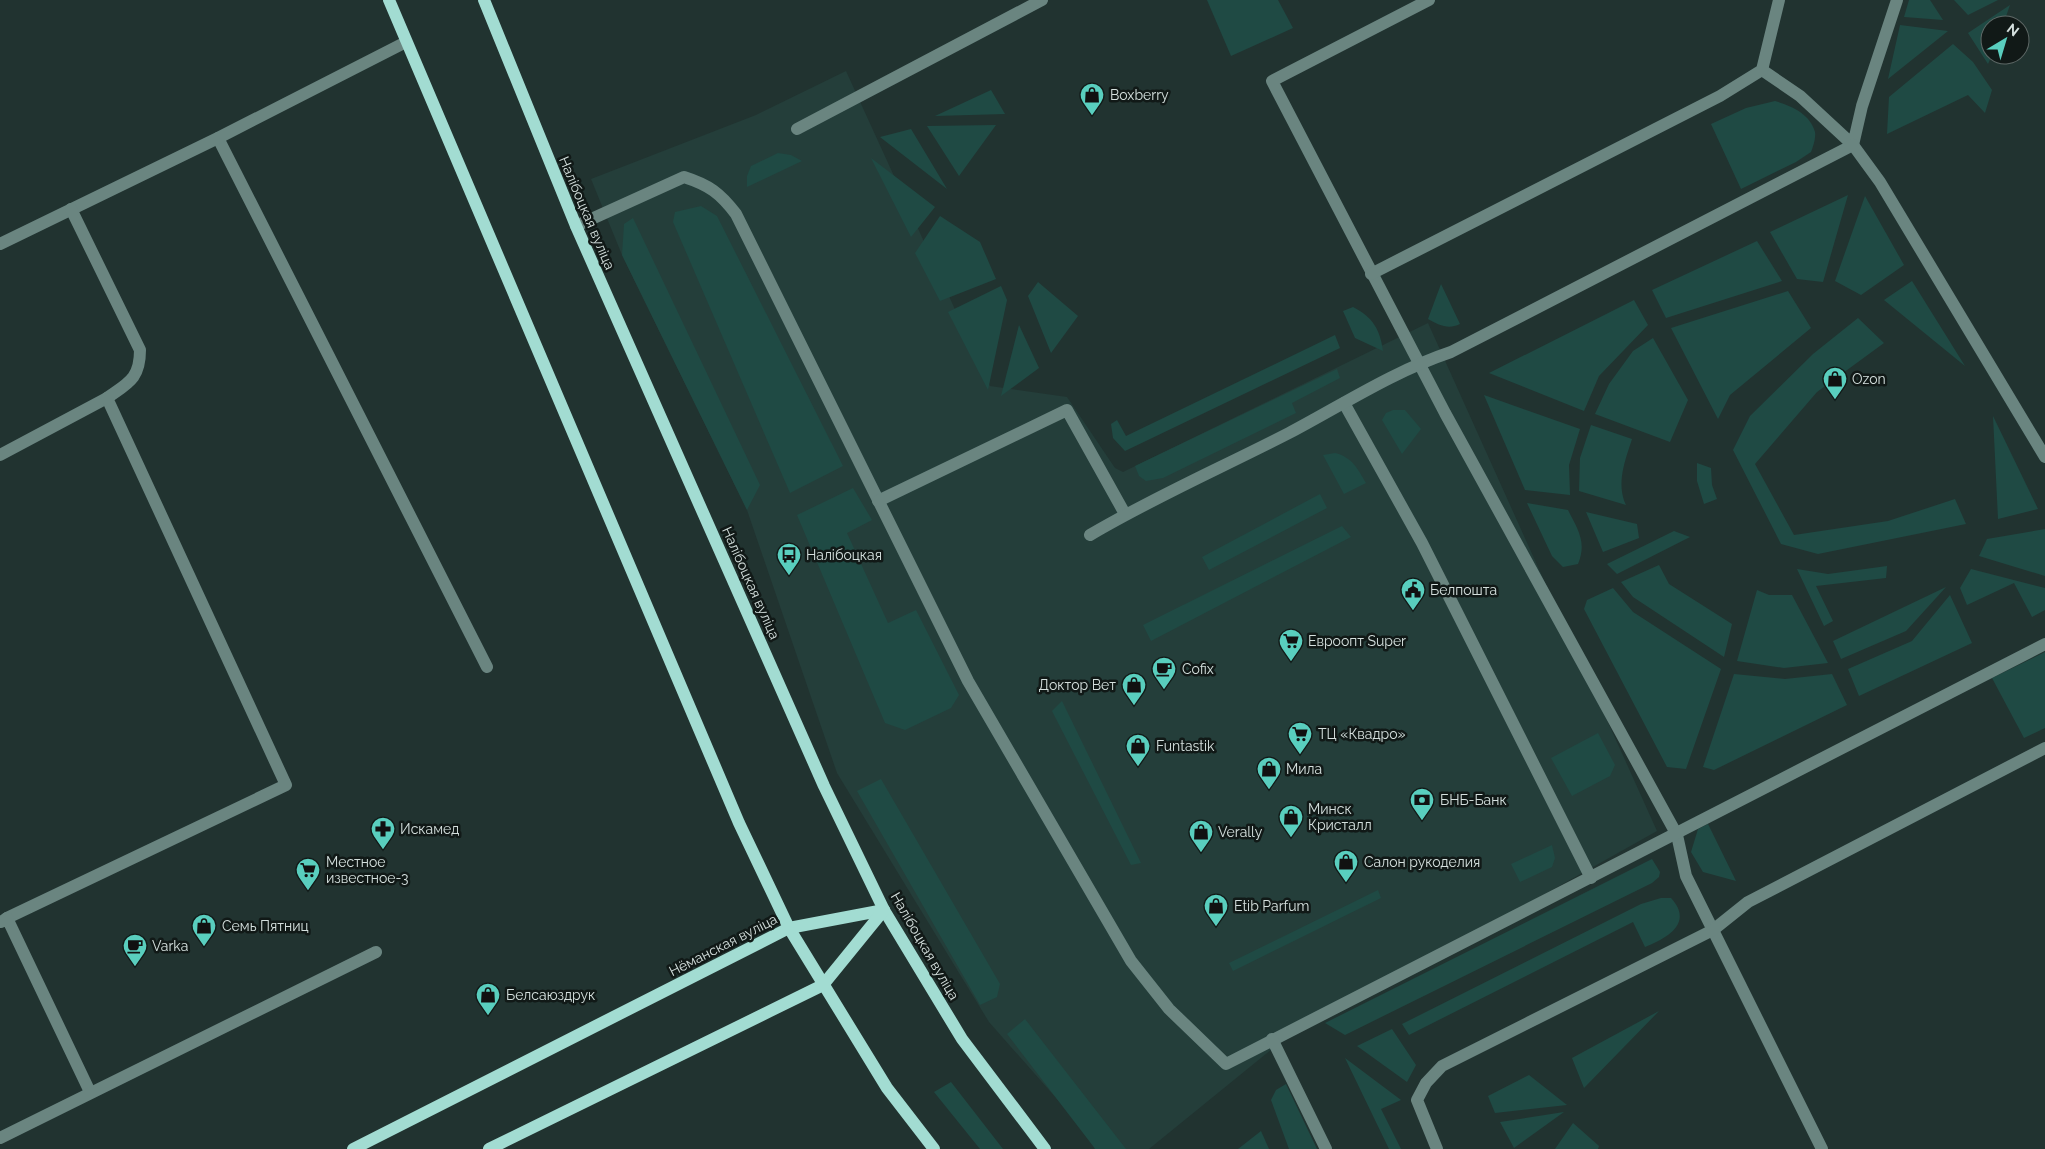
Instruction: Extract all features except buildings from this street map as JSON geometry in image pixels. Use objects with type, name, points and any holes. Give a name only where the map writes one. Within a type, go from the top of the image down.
[{"type":"main road","points":[[389,0],[740,823],[789,928],[887,1088],[934,1149]]},
{"type":"main road","name":"Налібоцкая вуліца","points":[[484,0],[576,226],[824,786],[884,910],[962,1039],[1044,1149]]},
{"type":"main road","points":[[489,1149],[823,984],[884,910]]},
{"type":"main road","name":"Нёманская вуліца","points":[[353,1149],[789,928],[884,910]]},
{"type":"lane","points":[[797,129],[1042,0]]},
{"type":"lane","points":[[1429,0],[1272,81],[1371,274],[1677,835],[1686,876],[1822,1149]]},
{"type":"lane","points":[[1371,274],[1720,96],[1762,70],[1779,0]]},
{"type":"lane","points":[[1090,535],[1125,514],[1419,363],[1451,352],[1853,145],[1862,106],[1897,0]]},
{"type":"lane","points":[[0,244],[218,138],[406,42]]},
{"type":"lane","points":[[1762,70],[1800,96],[1853,145],[1880,182],[2045,457]]},
{"type":"lane","points":[[218,138],[487,667]]},
{"type":"lane","points":[[576,226],[684,177],[706,185],[725,200],[736,214],[968,681],[1131,961],[1169,1009],[1226,1064],[1677,835],[2045,644]]},
{"type":"lane","points":[[0,455],[107,398],[129,382],[140,367],[140,350],[71,209]]},
{"type":"lane","points":[[90,1092],[4,920],[286,785],[107,398]]},
{"type":"lane","points":[[1344,403],[1422,543],[1591,878]]},
{"type":"lane","points":[[878,501],[1067,410],[1125,514]]},
{"type":"lane","points":[[1437,1149],[1417,1100],[1426,1082],[1442,1066],[1713,930],[1748,902],[2045,748]]},
{"type":"lane","points":[[0,1138],[376,952]]},
{"type":"lane","points":[[1272,1039],[1326,1149]]},
{"type":"shaded area","points":[[1207,0],[1278,0],[1293,28],[1231,56]]},
{"type":"shaded area","points":[[1909,0],[1930,0],[1943,20],[1904,17]]},
{"type":"shaded area","points":[[1954,0],[1998,0],[1968,15]]},
{"type":"shaded area","points":[[2010,5],[2006,15],[1995,15]]},
{"type":"shaded area","points":[[1900,25],[1948,31],[1888,79]]},
{"type":"shaded area","points":[[1980,25],[1980,52],[1968,33]]},
{"type":"shaded area","points":[[1953,44],[1973,62],[1992,90],[1985,113],[1968,95],[1887,134],[1889,97]]},
{"type":"shaded area","points":[[846,71],[990,386],[1067,397],[1115,468],[1123,472],[1428,323],[1657,831],[1278,1044],[1149,1149],[1101,1149],[989,1022],[837,773],[747,510],[622,255],[591,179],[756,115]]},
{"type":"shaded area","points":[[991,90],[1005,114],[935,116]]},
{"type":"shaded area","points":[[1775,101],[1794,108],[1809,120],[1815,132],[1811,152],[1796,162],[1741,189],[1711,124],[1746,108]]},
{"type":"shaded area","points":[[996,125],[959,176],[927,126]]},
{"type":"shaded area","points":[[911,129],[947,189],[880,137]]},
{"type":"shaded area","points":[[778,153],[791,155],[802,161],[747,187],[747,176],[751,166]]},
{"type":"shaded area","points":[[871,158],[935,207],[911,237]]},
{"type":"shaded area","points":[[1848,195],[1823,282],[1797,279],[1770,232]]},
{"type":"shaded area","points":[[1865,196],[1904,265],[1861,295],[1835,281]]},
{"type":"shaded area","points":[[701,206],[717,216],[843,466],[790,493],[673,222],[675,212]]},
{"type":"shaded area","points":[[940,216],[980,242],[996,279],[940,301],[915,253]]},
{"type":"shaded area","points":[[633,218],[760,485],[747,510],[622,255],[624,224]]},
{"type":"shaded area","points":[[1757,241],[1782,281],[1666,318],[1652,290]]},
{"type":"shaded area","points":[[1912,281],[1965,366],[1884,300]]},
{"type":"shaded area","points":[[1038,282],[1078,316],[1051,353],[1028,296]]},
{"type":"shaded area","points":[[1441,284],[1460,324],[1456,326],[1440,325],[1428,319]]},
{"type":"shaded area","points":[[1001,286],[1007,300],[988,390],[948,312]]},
{"type":"shaded area","points":[[1788,291],[1811,328],[1730,395],[1718,419],[1671,328]]},
{"type":"shaded area","points":[[1634,300],[1648,325],[1599,376],[1584,411],[1489,373]]},
{"type":"shaded area","points":[[1353,307],[1366,315],[1374,325],[1380,337],[1383,351],[1355,338],[1343,311]]},
{"type":"shaded area","points":[[1858,318],[1884,343],[1817,392],[1755,464],[1794,535],[1888,521],[1955,499],[1966,524],[1818,554],[1781,544],[1733,450],[1750,416],[1813,354]]},
{"type":"shaded area","points":[[1019,325],[1039,368],[1001,396]]},
{"type":"shaded area","points":[[1335,335],[1340,348],[1125,451],[1113,438],[1111,424],[1117,420],[1126,436]]},
{"type":"shaded area","points":[[1653,338],[1688,400],[1670,442],[1595,414],[1609,384],[1633,351]]},
{"type":"shaded area","points":[[1337,369],[1340,378],[1292,403],[1296,413],[1163,478],[1146,481],[1139,476],[1135,466]]},
{"type":"shaded area","points":[[1484,395],[1580,429],[1569,465],[1570,495],[1525,490]]},
{"type":"shaded area","points":[[1393,410],[1405,410],[1421,429],[1402,454],[1382,420],[1386,413]]},
{"type":"shaded area","points":[[1993,416],[2038,509],[1998,519]]},
{"type":"shaded area","points":[[1591,425],[1632,439],[1624,464],[1622,480],[1623,497],[1626,505],[1579,491],[1580,458]]},
{"type":"shaded area","points":[[1335,453],[1346,457],[1357,468],[1366,483],[1344,494],[1323,455]]},
{"type":"shaded area","points":[[1697,463],[1711,468],[1712,485],[1717,499],[1704,504],[1697,481]]},
{"type":"shaded area","points":[[853,488],[872,520],[847,533],[888,623],[916,610],[959,695],[951,708],[905,730],[885,723],[797,515]]},
{"type":"shaded area","points":[[1320,494],[1327,508],[1209,570],[1202,557]]},
{"type":"shaded area","points":[[1527,503],[1568,510],[1580,536],[1582,549],[1578,564],[1563,567],[1552,556]]},
{"type":"shaded area","points":[[1586,512],[1637,524],[1639,538],[1603,552]]},
{"type":"shaded area","points":[[1342,526],[1351,537],[1151,641],[1143,625]]},
{"type":"shaded area","points":[[2045,529],[2045,576],[1979,556],[1987,539]]},
{"type":"shaded area","points":[[1674,531],[1690,537],[1617,574],[1607,564]]},
{"type":"shaded area","points":[[1659,565],[1669,584],[1732,624],[1724,657],[1633,597],[1621,582]]},
{"type":"shaded area","points":[[1887,566],[1886,578],[1816,586],[1833,621],[1824,626],[1797,569],[1828,574]]},
{"type":"shaded area","points":[[1971,569],[2045,588],[2045,610],[2032,617],[2014,583],[1967,605],[1960,588]]},
{"type":"shaded area","points":[[1946,587],[1906,631],[1841,659],[1833,641]]},
{"type":"shaded area","points":[[1613,588],[1633,612],[1721,669],[1686,769],[1667,767],[1584,609],[1587,600]]},
{"type":"shaded area","points":[[1757,590],[1769,595],[1792,595],[1828,663],[1784,668],[1737,661]]},
{"type":"shaded area","points":[[1950,595],[1972,643],[1859,696],[1848,669],[1912,641]]},
{"type":"shaded area","points":[[2045,652],[2045,728],[2024,738],[1992,678]]},
{"type":"shaded area","points":[[1734,674],[1785,679],[1832,674],[1847,705],[1714,770],[1703,767]]},
{"type":"shaded area","points":[[1062,701],[1141,863],[1131,865],[1052,711]]},
{"type":"shaded area","points":[[1598,733],[1615,765],[1610,776],[1572,796],[1551,758]]},
{"type":"shaded area","points":[[881,779],[1000,984],[997,997],[980,1005],[857,791]]},
{"type":"shaded area","points":[[1708,824],[1736,881],[1703,872],[1691,852],[1698,829]]},
{"type":"shaded area","points":[[1552,845],[1555,858],[1552,867],[1520,882],[1511,864]]},
{"type":"shaded area","points":[[1652,859],[1660,872],[1659,877],[1652,883],[1345,1035],[1325,1023]]},
{"type":"shaded area","points":[[1378,890],[1381,898],[1233,971],[1229,963]]},
{"type":"shaded area","points":[[1661,898],[1671,898],[1680,915],[1679,922],[1675,928],[1662,939],[1645,947],[1633,922],[1409,1035],[1402,1024],[1641,904]]},
{"type":"shaded area","points":[[1659,1011],[1584,1088],[1572,1058]]},
{"type":"shaded area","points":[[1025,1019],[1126,1149],[1095,1149],[1007,1034]]},
{"type":"shaded area","points":[[1392,1029],[1416,1065],[1407,1082],[1357,1046]]},
{"type":"shaded area","points":[[1345,1058],[1401,1100],[1381,1109],[1401,1149],[1389,1149]]},
{"type":"shaded area","points":[[1529,1075],[1567,1105],[1495,1113],[1488,1096]]},
{"type":"shaded area","points":[[951,1082],[1003,1149],[980,1149],[934,1092]]},
{"type":"shaded area","points":[[1286,1084],[1317,1149],[1289,1149],[1271,1100],[1276,1090]]},
{"type":"shaded area","points":[[1564,1112],[1514,1148],[1500,1122]]},
{"type":"shaded area","points":[[1573,1123],[1599,1146],[1598,1149],[1555,1149]]},
{"type":"shaded area","points":[[1261,1131],[1269,1149],[1238,1149]]},
{"type":"place","name":"Boxberry","points":[[1092,116]]},
{"type":"place","name":"Ozon","points":[[1835,400]]},
{"type":"place","name":"Налібоцкая","points":[[789,576]]},
{"type":"place","name":"Белпошта","points":[[1413,611]]},
{"type":"place","name":"Евроопт Super","points":[[1291,662]]},
{"type":"place","name":"Cofix","points":[[1164,690]]},
{"type":"place","name":"Доктор Вет","points":[[1134,706]]},
{"type":"place","name":"ТЦ «Квадро»","points":[[1300,755]]},
{"type":"place","name":"Funtastik","points":[[1138,767]]},
{"type":"place","name":"Мила","points":[[1269,790]]},
{"type":"place","name":"БНБ-Банк","points":[[1422,821]]},
{"type":"place","name":"Минск Кристалл","points":[[1291,838]]},
{"type":"place","name":"Искамед","points":[[383,850]]},
{"type":"place","name":"Verally","points":[[1201,853]]},
{"type":"place","name":"Салон рукоделия","points":[[1346,883]]},
{"type":"place","name":"Местное известное-3","points":[[308,891]]},
{"type":"place","name":"Etib Parfum","points":[[1216,927]]},
{"type":"place","name":"Семь Пятниц","points":[[204,947]]},
{"type":"place","name":"Varka","points":[[135,967]]},
{"type":"place","name":"Белсаюздрук","points":[[488,1016]]}]
